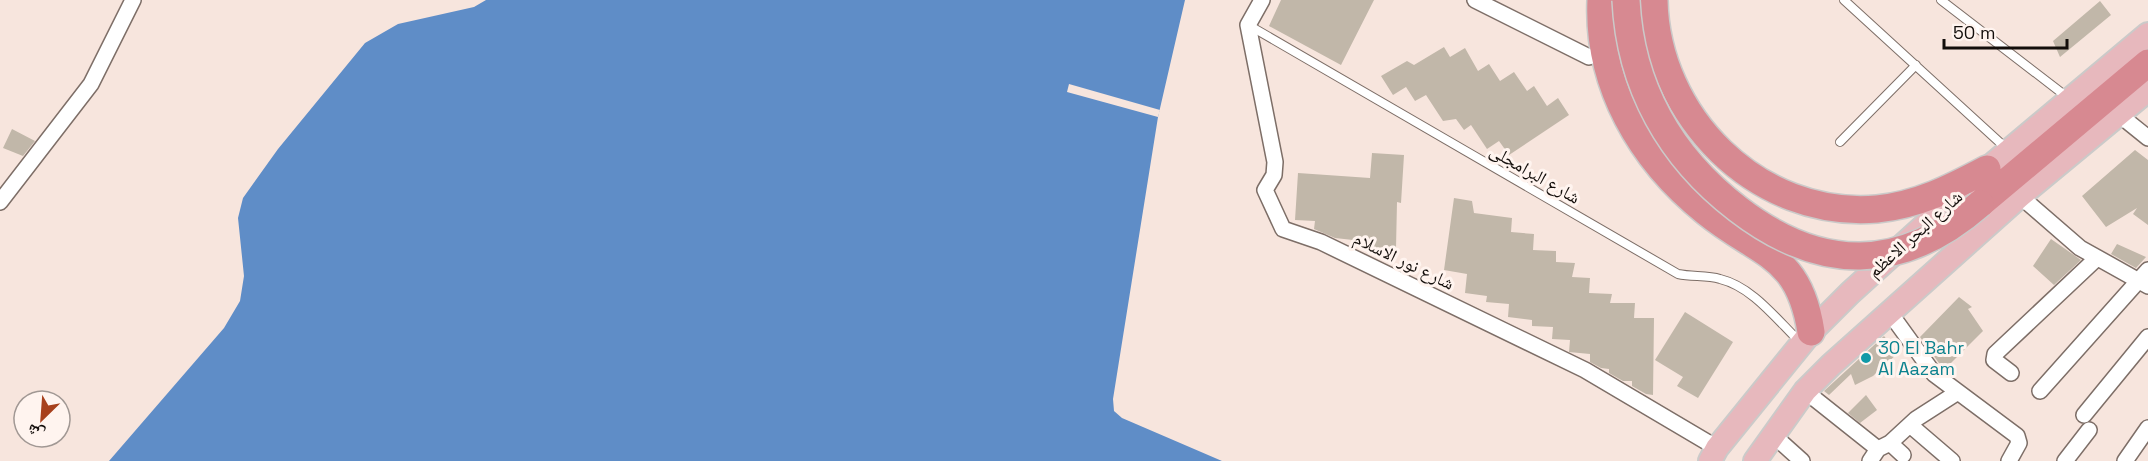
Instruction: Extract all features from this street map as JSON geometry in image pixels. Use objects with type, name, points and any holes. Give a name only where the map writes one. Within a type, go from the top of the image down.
[{"type":"highway","points":[[1601,0],[1603,47],[1612,87],[1630,125],[1654,160],[1706,213],[1785,267],[1799,286],[1807,308],[1806,338]]},
{"type":"highway","points":[[1626,0],[1633,57],[1643,89],[1675,147],[1696,173],[1721,196],[1784,239],[1812,250],[1842,255],[1883,254],[1931,240],[1957,224],[2148,63]]},
{"type":"highway","points":[[1654,0],[1654,18],[1662,57],[1677,94],[1698,128],[1725,157],[1751,177],[1780,192],[1811,203],[1843,208],[1875,209],[1908,204],[1939,194],[1987,170]]},
{"type":"main road","name":"شارع البحر الاعظم","points":[[1714,454],[1806,338],[1850,293],[1987,170],[2148,34]]},
{"type":"main road","points":[[1755,461],[1805,391],[2020,196],[2117,113],[2148,90]]},
{"type":"street","points":[[0,202],[91,84],[133,0]]},
{"type":"street","points":[[1248,25],[1262,0]]},
{"type":"street","points":[[1475,0],[1589,57]]},
{"type":"street","name":"شارع نور الاسلام","points":[[1248,25],[1275,162],[1274,175],[1265,190],[1283,229],[1321,242],[1585,370],[1714,454]]},
{"type":"street","points":[[2117,113],[2148,138]]},
{"type":"street","points":[[2020,196],[2050,224],[2097,258],[2145,279],[2040,391]]},
{"type":"street","points":[[2011,373],[1994,360],[1995,354],[2097,258]]},
{"type":"street","points":[[1890,313],[1934,374],[1948,387],[2017,436],[2019,443],[2008,461]]},
{"type":"street","points":[[2084,415],[2148,337]]},
{"type":"street","points":[[1805,391],[1880,451],[1903,456]]},
{"type":"street","points":[[1880,451],[1910,425],[1958,392]]},
{"type":"street","points":[[1910,425],[1952,461]]},
{"type":"street","points":[[2125,461],[2148,428]]},
{"type":"street","points":[[2065,461],[2089,430]]},
{"type":"street","points":[[1773,435],[1802,461]]},
{"type":"lane","points":[[1844,0],[2009,151]]},
{"type":"lane","points":[[1941,0],[2071,99]]},
{"type":"lane","name":"شارع البرامجلى","points":[[1248,25],[1678,274],[1718,278],[1735,283],[1806,338]]},
{"type":"lane","points":[[1840,142],[1916,65]]},
{"type":"water","points":[[486,0],[1185,0],[1158,117],[1113,399],[1114,411],[1122,418],[1222,461],[109,461],[224,328],[240,301],[244,276],[238,218],[243,198],[278,149],[365,43],[398,24],[474,7]]},
{"type":"pier","points":[[1069,84],[1160,110],[1158,117],[1067,92]]},
{"type":"building","points":[[1281,0],[1374,0],[1341,65],[1269,26]]},
{"type":"building","points":[[2100,1],[2111,15],[2060,57],[2053,41]]},
{"type":"building","points":[[1444,47],[1450,57],[1465,48],[1478,71],[1489,64],[1500,81],[1514,72],[1527,91],[1534,86],[1547,106],[1558,98],[1569,115],[1509,155],[1499,141],[1487,149],[1471,125],[1464,130],[1456,119],[1443,121],[1426,95],[1415,101],[1406,87],[1393,95],[1381,76],[1407,61],[1414,65]]},
{"type":"building","points":[[12,129],[35,141],[23,156],[3,148]]},
{"type":"building","points":[[2135,150],[2148,160],[2148,225],[2133,214],[2137,208],[2106,227],[2082,196]]},
{"type":"building","points":[[1372,153],[1404,155],[1401,203],[1397,202],[1396,248],[1388,252],[1374,250],[1373,242],[1359,245],[1353,240],[1335,238],[1314,229],[1315,221],[1295,220],[1298,173],[1370,178]]},
{"type":"building","points":[[1454,198],[1472,201],[1474,213],[1512,218],[1511,232],[1534,234],[1533,250],[1556,251],[1556,262],[1575,263],[1572,277],[1590,278],[1589,293],[1612,294],[1610,303],[1635,303],[1634,318],[1654,318],[1653,395],[1646,394],[1632,386],[1632,381],[1623,381],[1609,373],[1609,369],[1601,368],[1590,362],[1590,354],[1569,352],[1570,340],[1552,339],[1553,327],[1532,326],[1532,320],[1508,317],[1509,304],[1486,302],[1487,296],[1465,293],[1467,274],[1444,270]]},
{"type":"building","points":[[2051,239],[2081,260],[2054,285],[2033,266]]},
{"type":"building","points":[[2117,244],[2146,257],[2136,268],[2111,254]]},
{"type":"building","points":[[1959,297],[1972,307],[1968,309],[1983,331],[1944,370],[1920,337]]},
{"type":"building","points":[[1685,312],[1733,342],[1698,398],[1677,386],[1683,377],[1655,360]]},
{"type":"building","points":[[1884,336],[1898,353],[1873,376],[1855,385],[1851,374],[1829,395],[1824,391]]},
{"type":"building","points":[[1866,395],[1877,410],[1860,423],[1848,413]]},
{"type":"place","name":"30 El Bahr Al Aazam","points":[[1866,358]]}]
